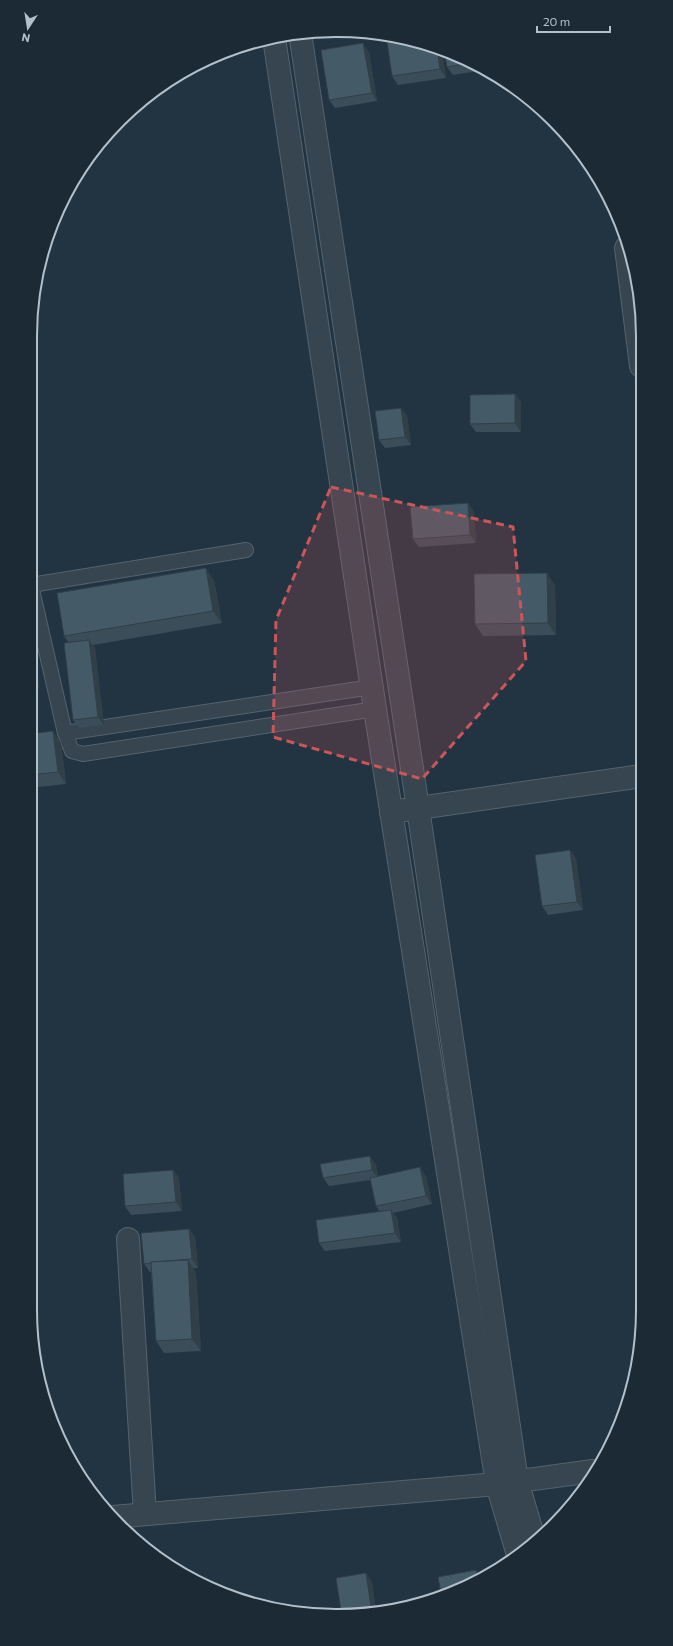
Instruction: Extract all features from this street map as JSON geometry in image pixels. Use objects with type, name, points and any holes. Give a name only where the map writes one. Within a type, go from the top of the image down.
[{"type":"street","points":[[301,40],[418,808],[517,1548]]},
{"type":"street","points":[[275,44],[391,812],[507,1482],[532,1536]]},
{"type":"street","points":[[629,273],[636,329]]},
{"type":"street","points":[[391,812],[636,777]]},
{"type":"street","points":[[128,1239],[145,1514]]},
{"type":"street","points":[[121,1517],[507,1482],[589,1472]]},
{"type":"lane","points":[[37,582],[246,550]]},
{"type":"lane","points":[[37,609],[65,732],[72,751],[83,754],[375,708]]},
{"type":"lane","points":[[65,732],[372,687]]},
{"type":"highlighted area","points":[[331,487],[513,527],[526,661],[422,779],[273,737],[276,620]]},
{"type":"building","points":[[387,42],[414,47],[438,55],[440,69],[392,76]]},
{"type":"building","points":[[363,43],[372,93],[329,100],[321,50]]},
{"type":"building","points":[[445,58],[461,65],[447,67]]},
{"type":"building","points":[[515,394],[515,423],[470,424],[470,395]]},
{"type":"building","points":[[401,408],[405,437],[379,440],[375,411]]},
{"type":"building","points":[[468,503],[470,535],[413,539],[410,507]]},
{"type":"building","points":[[206,568],[213,611],[64,636],[57,593]]},
{"type":"building","points":[[547,573],[548,623],[475,624],[474,574]]},
{"type":"building","points":[[89,640],[98,717],[73,720],[64,643]]},
{"type":"building","points":[[53,731],[58,772],[37,774],[37,733]]},
{"type":"building","points":[[570,850],[577,902],[542,906],[535,855]]},
{"type":"building","points":[[370,1156],[372,1170],[323,1178],[320,1164]]},
{"type":"building","points":[[420,1167],[426,1196],[376,1206],[370,1178]]},
{"type":"building","points":[[173,1170],[176,1202],[125,1206],[123,1174]]},
{"type":"building","points":[[391,1210],[395,1233],[319,1243],[316,1220]]},
{"type":"building","points":[[189,1229],[192,1259],[151,1262],[144,1264],[141,1233]]},
{"type":"building","points":[[188,1260],[192,1339],[156,1341],[151,1262]]},
{"type":"building","points":[[476,1570],[477,1574],[440,1590],[438,1577]]},
{"type":"building","points":[[366,1573],[371,1607],[341,1609],[336,1578]]}]
